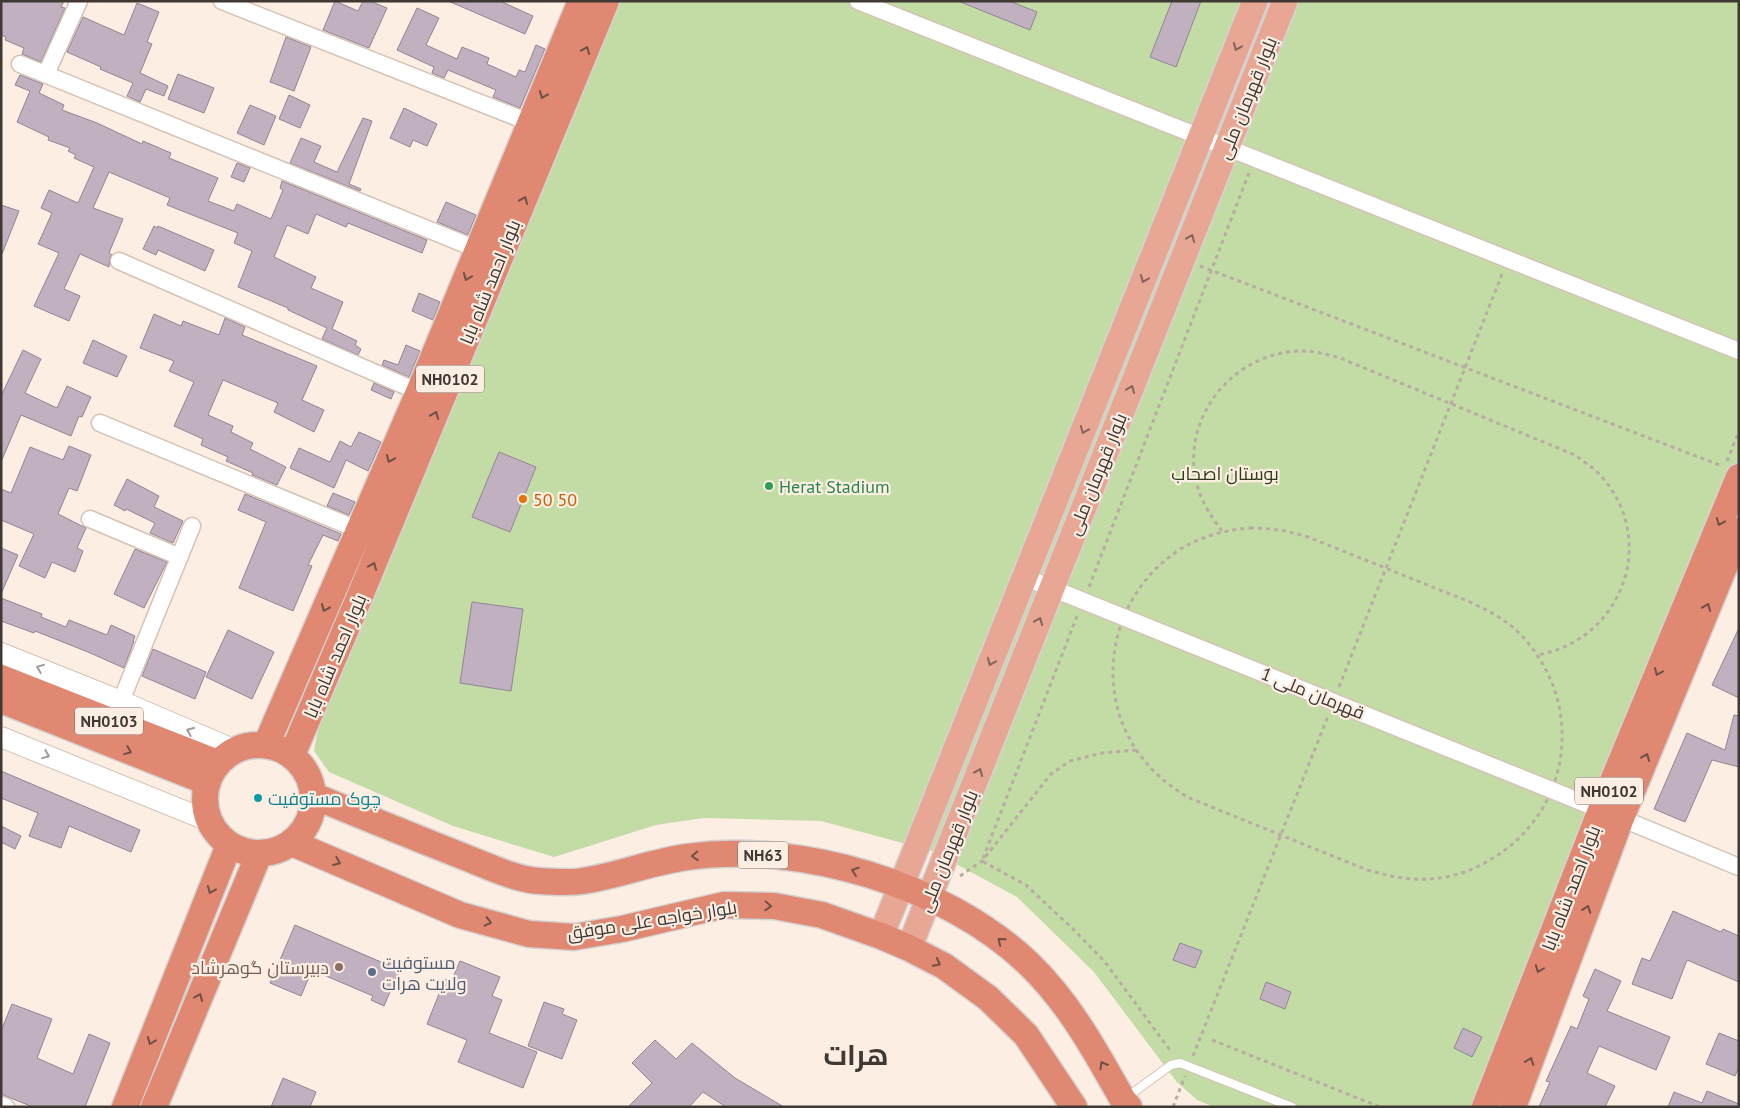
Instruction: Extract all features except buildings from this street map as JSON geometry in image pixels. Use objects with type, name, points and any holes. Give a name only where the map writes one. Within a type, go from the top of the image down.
[{"type":"highway","name":"بلوار احمد شاه بابا","points":[[266,745],[419,392],[581,1]]},
{"type":"highway","name":"بلوار احمد شاه بابا","points":[[292,755],[360,596],[606,1]]},
{"type":"highway","name":"بلوار احمد شاه بابا","points":[[1513,1107],[1611,814],[1731,472]]},
{"type":"highway","name":"بلوار احمد شاه بابا","points":[[1485,1107],[1611,814],[1739,531]]},
{"type":"highway","name":"NH0103","points":[[1,678],[220,765]]},
{"type":"highway","name":"NH0103","points":[[1,700],[220,765]]},
{"type":"highway","points":[[250,745],[266,745],[280,748],[292,755],[303,766],[311,781],[314,796],[312,814],[305,830],[292,843],[277,851],[259,854],[244,852],[229,845],[217,834],[209,821],[205,805],[220,765],[250,745]]},
{"type":"highway","name":"NH63","points":[[314,796],[502,872],[538,882],[581,882],[686,857],[738,854],[795,858],[848,868],[901,887],[958,912],[994,936],[1028,963],[1059,998],[1088,1037],[1126,1103]]},
{"type":"highway","name":"بلوار خواجه علی موفق","points":[[292,843],[460,915],[529,934],[574,937],[622,929],[724,905],[774,906],[822,915],[910,948],[944,966],[994,1004],[1026,1035],[1074,1107]]},
{"type":"highway","points":[[125,1107],[229,845]]},
{"type":"highway","points":[[154,1107],[259,854]]},
{"type":"main road","points":[[881,936],[1255,1]]},
{"type":"main road","name":"بلوار قهرمان ملی","points":[[910,948],[1285,1]]},
{"type":"street","points":[[46,74],[79,1]]},
{"type":"street","points":[[222,1],[531,123]]},
{"type":"street","points":[[858,1],[1739,351]]},
{"type":"street","points":[[20,64],[479,250]]},
{"type":"street","points":[[119,261],[419,392]]},
{"type":"street","points":[[100,423],[359,530]]},
{"type":"street","points":[[90,519],[180,557]]},
{"type":"street","points":[[121,701],[192,526]]},
{"type":"street","name":"قهرمان ملی 1","points":[[1024,578],[1739,867]]},
{"type":"street","points":[[1,653],[121,701],[220,765]]},
{"type":"street","points":[[1,737],[209,821]]},
{"type":"street","points":[[1,1105],[6,1107]]},
{"type":"lane","points":[[1126,1103],[1171,1065],[1180,1063],[1292,1107]]},
{"type":"path","points":[[982,861],[1250,172]]},
{"type":"path","points":[[1182,260],[1731,472]]},
{"type":"path","points":[[1173,1107],[1503,273],[1494,269]]},
{"type":"path","points":[[1222,532],[1204,503],[1198,487],[1194,454],[1196,437],[1208,405],[1229,379],[1242,369],[1258,361],[1282,353],[1307,351],[1340,358],[1575,455],[1601,476],[1620,505],[1626,520],[1629,546],[1627,571],[1623,587],[1606,616],[1594,629],[1566,647],[1550,653],[1537,655]]},
{"type":"path","points":[[959,877],[982,861],[1051,774],[1070,761],[1102,753],[1137,750]]},
{"type":"path","points":[[982,861],[1026,885],[1075,931],[1105,962],[1180,1063]]},
{"type":"path","points":[[1212,1040],[1380,1107]]},
{"type":"green space","name":"بوستان اصحاب","points":[[614,1],[1739,1],[1739,460],[1477,1107],[1214,1107],[1197,1100],[1176,1081],[1094,972],[1017,897],[932,851],[821,821],[704,818],[656,825],[554,857],[453,826],[329,772],[314,751],[319,724]]},
{"type":"place","name":"Herat Stadium","points":[[769,486]]},
{"type":"place","name":"50 50","points":[[523,499]]},
{"type":"place","name":"چوک مستوفیت","points":[[258,798]]},
{"type":"place","name":"دبیرستان گوهرشاد","points":[[339,967]]},
{"type":"place","name":"مستوفیت ولایت هرات","points":[[372,972]]},
{"type":"district","name":"هرات","points":[[856,1054]]}]
